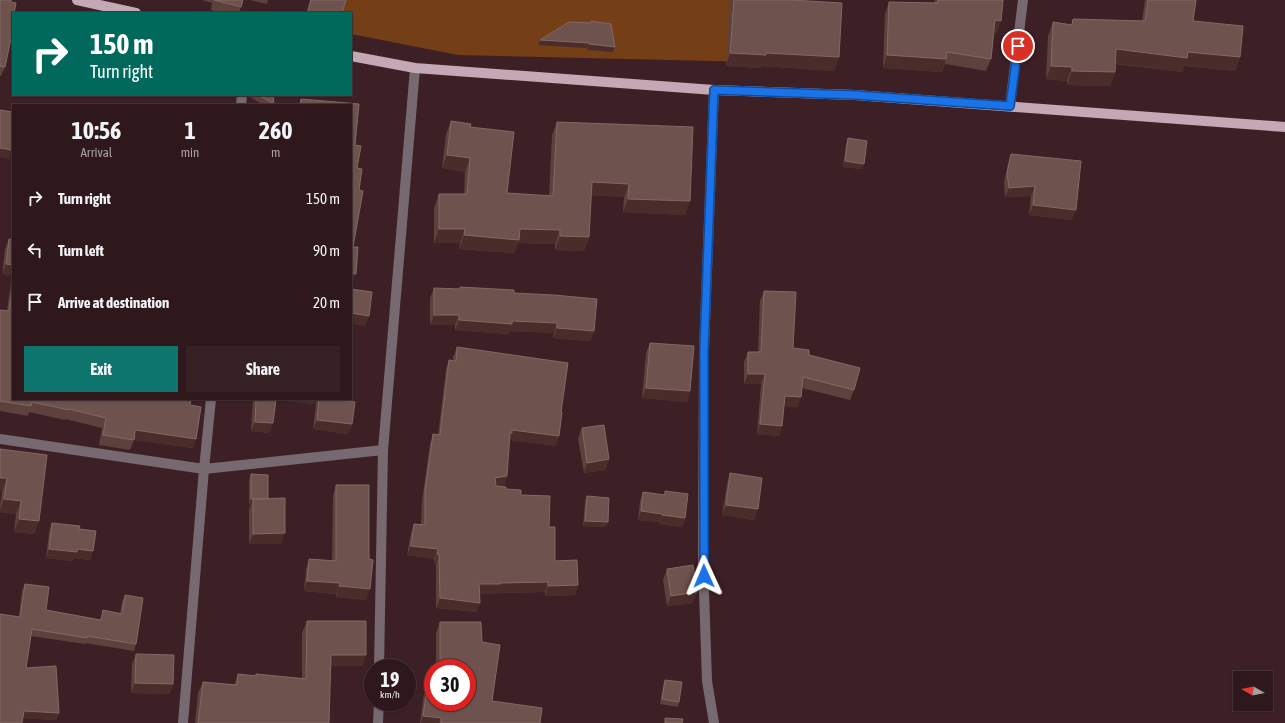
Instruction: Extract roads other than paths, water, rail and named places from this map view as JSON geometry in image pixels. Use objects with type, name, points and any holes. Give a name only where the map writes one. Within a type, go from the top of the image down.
[{"type":"main road","points":[[77,0],[131,12]]},
{"type":"main road","points":[[352,56],[415,68],[714,90],[855,95],[1285,127]]},
{"type":"street","points":[[1010,106],[1023,0]]},
{"type":"street","points":[[379,659],[383,450],[415,68]]},
{"type":"street","points":[[714,90],[704,349],[703,545],[707,681],[714,723]]},
{"type":"street","points":[[183,723],[211,400]]},
{"type":"street","points":[[0,439],[204,469],[383,450]]},
{"type":"street","points":[[378,723],[379,711]]}]
